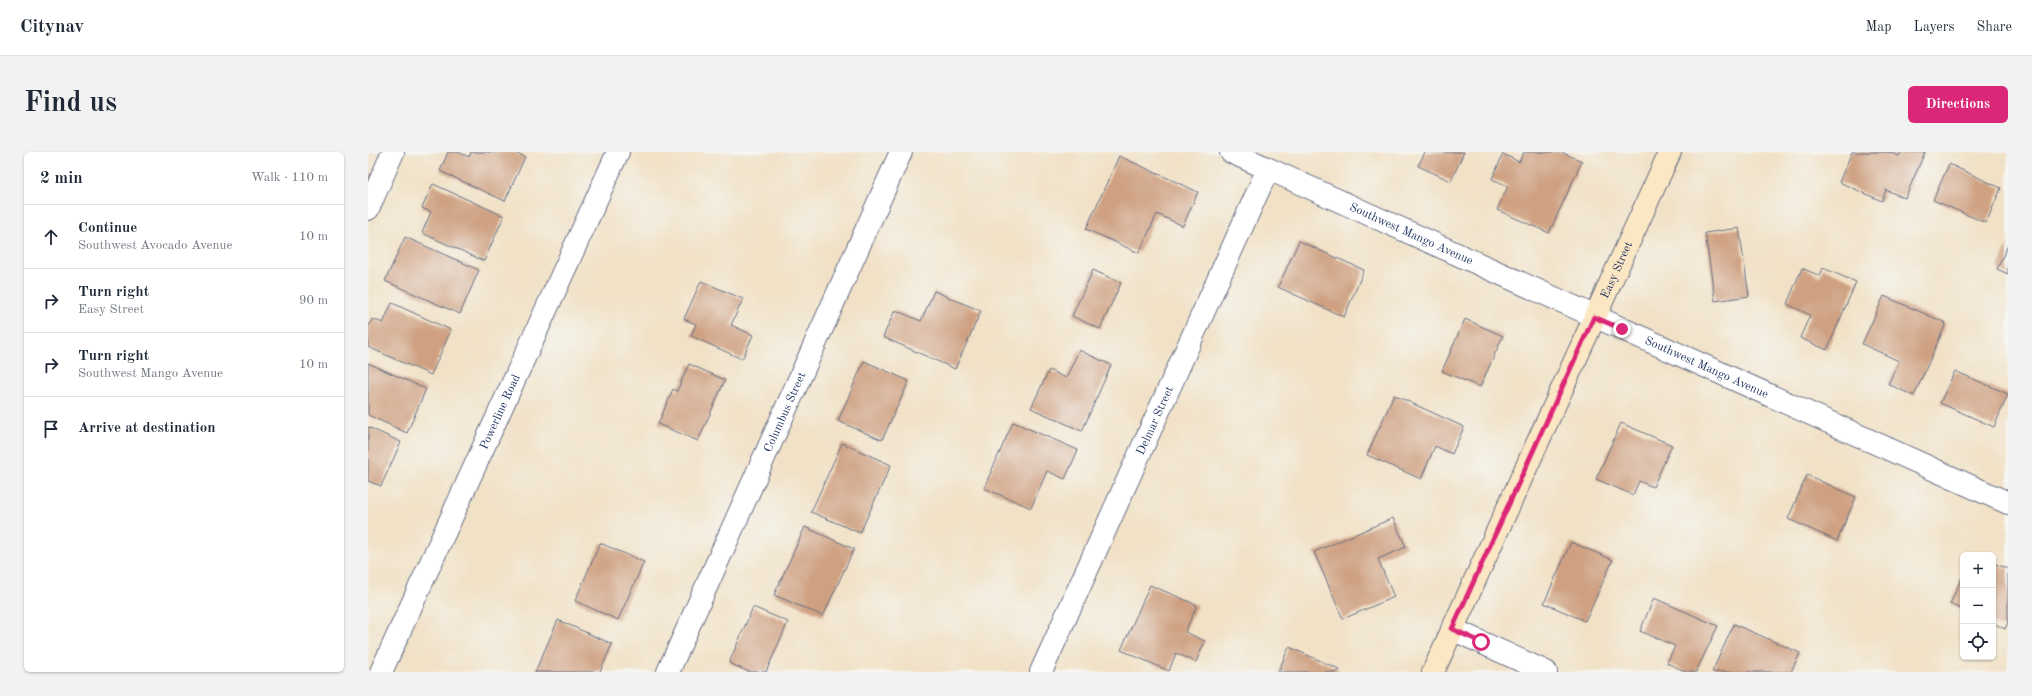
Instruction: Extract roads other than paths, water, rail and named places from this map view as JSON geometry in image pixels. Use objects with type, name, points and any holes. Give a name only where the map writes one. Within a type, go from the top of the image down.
[{"type":"street","points":[[368,209],[393,152]]},
{"type":"street","name":"Powerline Road","points":[[381,672],[618,152]]},
{"type":"street","name":"Columbus Street","points":[[668,672],[901,152]]},
{"type":"street","name":"Southwest Mango Avenue","points":[[1231,152],[2008,503]]},
{"type":"street","name":"Easy Street","points":[[1433,672],[1670,152]]},
{"type":"street","name":"Delmar Street","points":[[1040,672],[1268,168]]},
{"type":"street","points":[[1452,629],[1546,672]]},
{"type":"street","points":[[368,670],[373,672]]}]
